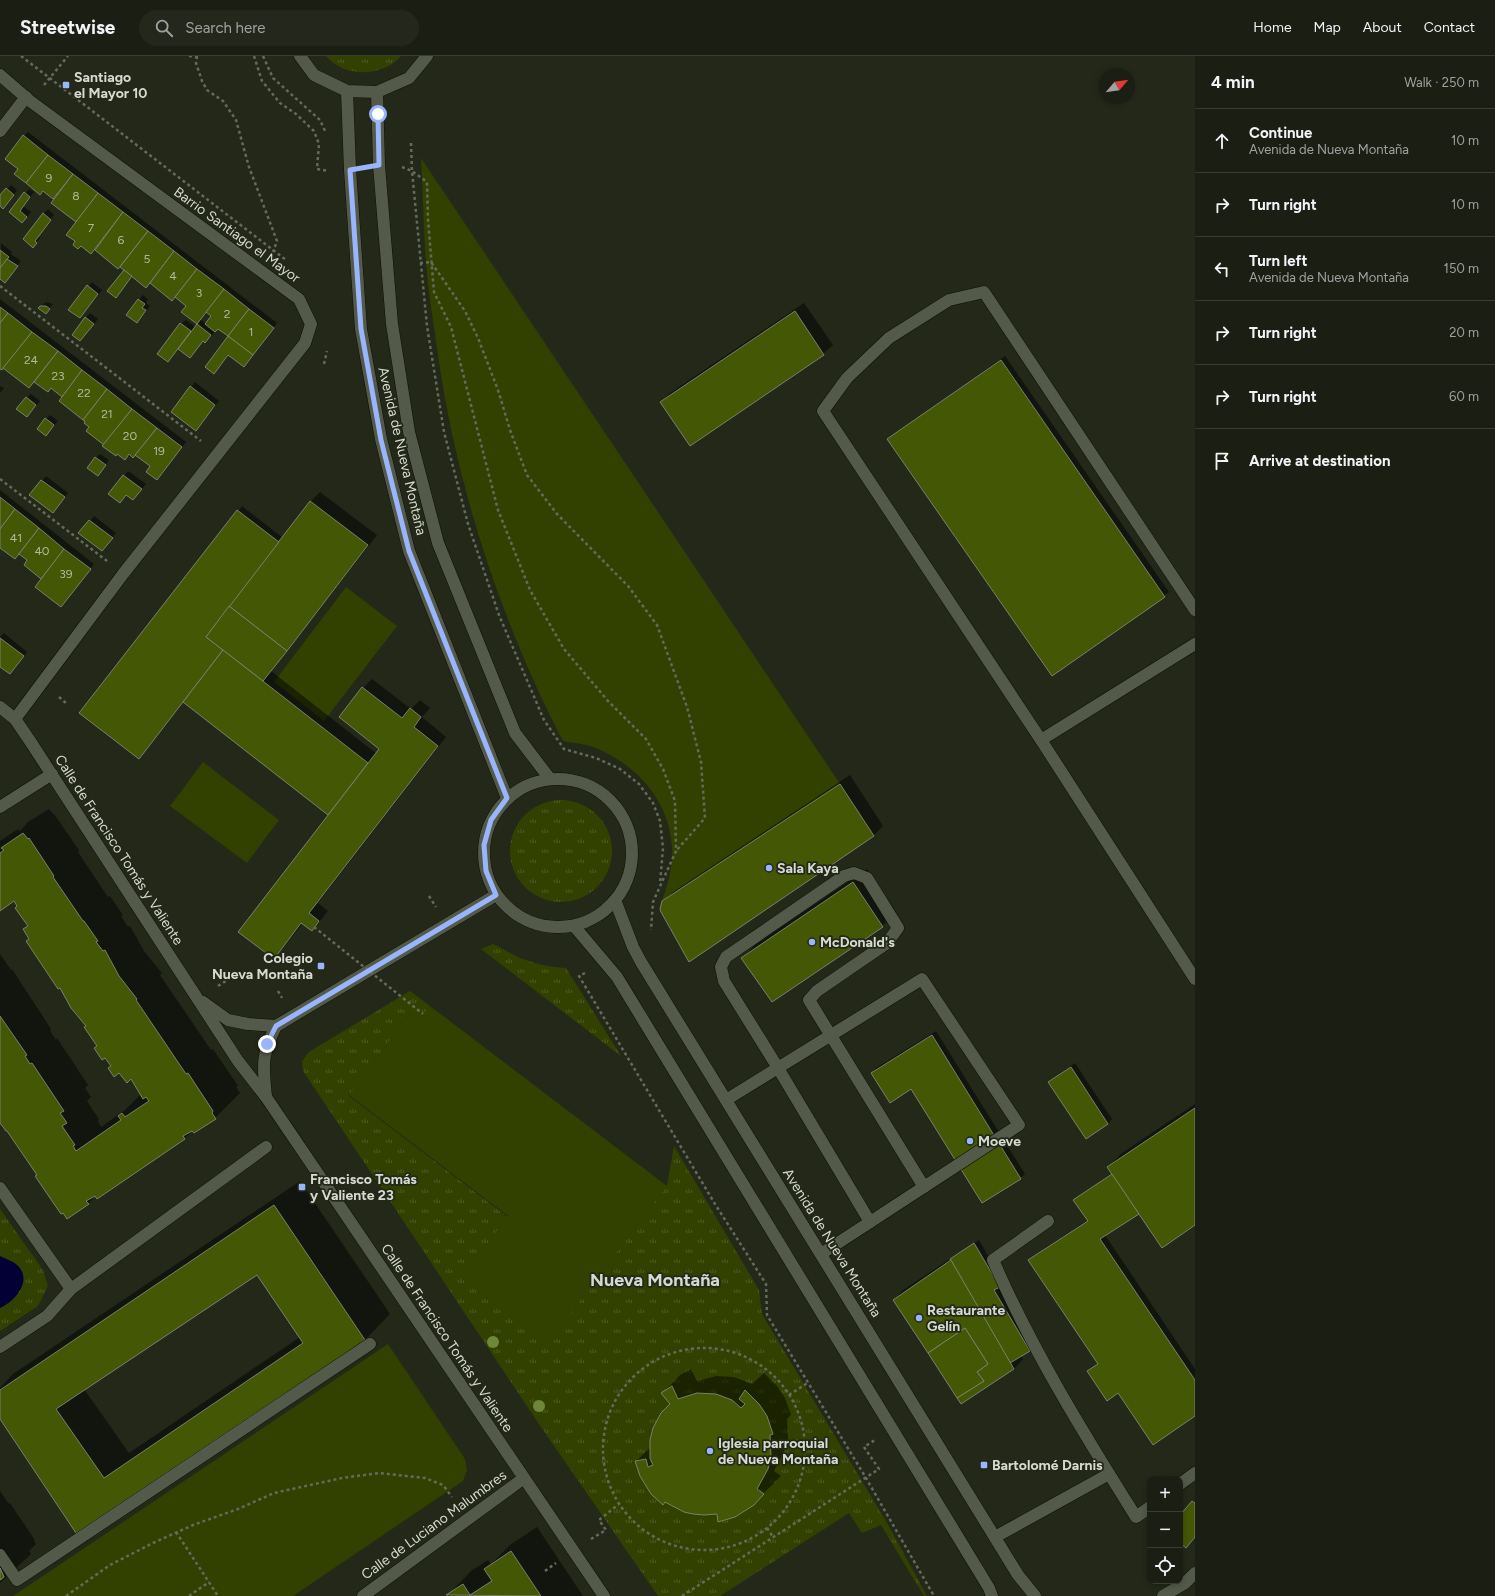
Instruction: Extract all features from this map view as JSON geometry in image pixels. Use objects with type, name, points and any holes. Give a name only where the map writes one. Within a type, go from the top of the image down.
[{"type":"main road","points":[[300,56],[314,75],[347,92],[377,92],[409,78],[427,56]]},
{"type":"main road","name":"Barrio Santiago el Mayor","points":[[0,75],[28,99],[299,299],[311,324],[305,343],[123,574],[15,719]]},
{"type":"main road","name":"Avenida de Nueva Montaña","points":[[347,92],[350,170],[361,329],[381,440],[409,551],[507,798]]},
{"type":"main road","name":"Avenida de Nueva Montaña","points":[[377,92],[379,165],[386,228],[392,324],[410,432],[438,543],[516,733],[550,779]]},
{"type":"main road","points":[[0,131],[28,99]]},
{"type":"main road","points":[[1195,610],[984,292],[949,300],[888,338],[848,378],[823,411],[1041,740],[1195,979]]},
{"type":"main road","points":[[1041,740],[1195,644]]},
{"type":"main road","points":[[0,707],[15,719]]},
{"type":"main road","name":"Calle de Francisco Tomás y Valiente","points":[[15,719],[238,1061],[266,1098],[604,1596]]},
{"type":"main road","points":[[0,807],[52,774]]},
{"type":"main road","points":[[550,779],[575,780],[598,790],[616,807],[628,829],[632,854],[628,878],[615,900],[597,916],[574,926],[545,926],[518,916],[496,895],[486,871],[484,845],[491,820],[507,798],[527,785],[550,779]]},
{"type":"main road","points":[[870,1222],[724,981],[720,967],[726,957],[844,876],[854,873],[867,878],[898,928],[887,943],[817,991],[809,1000],[924,1187]]},
{"type":"main road","points":[[276,1026],[496,895]]},
{"type":"main road","name":"Avenida de Nueva Montaña","points":[[615,900],[633,947],[1018,1575],[1035,1596]]},
{"type":"main road","points":[[574,926],[618,977],[985,1582],[992,1596]]},
{"type":"main road","points":[[726,1100],[922,979],[1019,1124],[821,1254]]},
{"type":"main road","name":"Calle de Francisco Tomás y Valiente","points":[[198,999],[228,1020],[248,1024],[276,1026],[267,1044],[263,1065],[266,1098]]},
{"type":"main road","points":[[0,1347],[47,1316],[71,1289],[266,1147]]},
{"type":"main road","points":[[0,1188],[71,1289]]},
{"type":"main road","points":[[1048,1221],[993,1260],[1059,1392],[1109,1474],[1136,1517],[1147,1509]]},
{"type":"main road","points":[[0,1556],[17,1580],[370,1344]]},
{"type":"main road","points":[[1183,1482],[1195,1473]]},
{"type":"main road","points":[[995,1537],[1109,1474]]},
{"type":"main road","name":"Calle de Luciano Malumbres","points":[[363,1596],[524,1478]]},
{"type":"main road","points":[[1164,1596],[1185,1583],[1195,1573]]},
{"type":"path","points":[[28,99],[68,56]]},
{"type":"path","points":[[189,56],[197,57],[196,62],[198,69],[208,90],[223,101],[236,120],[249,167],[278,241],[265,275]]},
{"type":"path","points":[[254,56],[262,81],[280,103],[296,114],[314,131],[319,144],[317,169],[329,171],[350,170]]},
{"type":"path","points":[[263,56],[273,78],[320,120],[327,134]]},
{"type":"path","points":[[411,142],[412,171],[427,326],[444,432],[468,524],[498,615],[544,720],[564,749],[596,758],[620,768],[639,784],[653,803],[660,821],[663,848],[660,886]]},
{"type":"path","points":[[379,165],[397,165],[412,171],[427,182],[434,292],[451,326],[498,510],[530,590],[564,649],[608,702],[646,739],[663,769],[675,801],[676,851]]},
{"type":"path","points":[[420,263],[431,262]]},
{"type":"path","points":[[431,262],[465,311],[478,338],[498,390],[510,430],[527,475],[557,514],[628,586],[658,625],[687,707],[701,762],[705,818],[676,851],[653,902],[650,935],[633,947]]},
{"type":"path","points":[[0,286],[218,453]]},
{"type":"path","points":[[0,479],[123,574]]},
{"type":"path","points":[[314,927],[423,1014]]},
{"type":"path","points":[[605,963],[579,976],[715,1204],[766,1284],[767,1315],[809,1382],[934,1596]]},
{"type":"path","points":[[699,1348],[720,1350],[740,1355],[759,1365],[775,1378],[788,1395],[798,1414],[804,1434],[804,1455],[801,1476],[794,1496],[782,1513],[767,1528],[749,1540],[730,1547],[709,1550],[688,1549],[668,1543],[649,1534],[632,1520],[619,1504],[610,1485],[604,1464],[603,1443],[607,1422],[614,1403],[626,1385],[641,1370],[658,1359],[678,1351],[699,1348]]},
{"type":"path","points":[[788,1395],[809,1382]]},
{"type":"path","points":[[682,1596],[879,1469],[864,1447],[879,1438]]},
{"type":"path","points":[[66,1596],[110,1565],[176,1532],[274,1493],[342,1478],[379,1473],[425,1478],[443,1485],[452,1497]]},
{"type":"path","points":[[573,1551],[606,1530],[599,1520],[619,1504]]},
{"type":"path","points":[[767,1528],[773,1537]]},
{"type":"path","points":[[176,1532],[218,1596]]},
{"type":"path","points":[[189,1596],[209,1582]]},
{"type":"green space","points":[[326,56],[401,56],[395,62],[380,70],[363,72],[338,66]]},
{"type":"green space","points":[[421,158],[840,784],[662,901],[671,870],[672,859],[668,823],[661,806],[641,778],[612,756],[596,748],[563,741],[520,649],[501,602],[484,553],[457,455],[446,405],[438,355],[426,262]]},
{"type":"green space","points":[[346,587],[397,626],[324,721],[274,682]]},
{"type":"green space","points":[[203,762],[279,820],[247,863],[170,806]]},
{"type":"green space","points":[[561,800],[581,804],[597,815],[608,831],[612,851],[608,871],[597,887],[581,898],[561,902],[541,898],[525,887],[514,871],[510,851],[514,831],[525,815],[541,804]]},
{"type":"green space","points":[[493,944],[518,957],[532,962],[545,966],[566,968],[621,1056],[481,949]]},
{"type":"green space","points":[[410,991],[430,1006],[419,1020],[410,1013],[349,1096],[508,1217],[667,1186],[674,1146],[759,1290],[762,1314],[887,1523],[927,1596],[924,1596],[881,1525],[862,1533],[849,1513],[720,1596],[658,1596],[541,1427],[303,1071],[302,1061],[309,1052]]},
{"type":"green space","points":[[430,1006],[667,1186],[547,1344],[461,1278],[508,1216],[349,1095],[410,1013],[419,1019]]},
{"type":"green space","points":[[0,1209],[43,1270],[48,1286],[38,1306],[0,1331]]},
{"type":"green space","points":[[388,1344],[465,1459],[467,1470],[463,1481],[293,1596],[13,1596]]},
{"type":"shaded area","points":[[0,1256],[13,1262],[19,1267],[23,1279],[20,1291],[11,1301],[0,1308]]},
{"type":"building","points":[[23,135],[48,155],[26,183],[14,174],[18,169],[5,159]]},
{"type":"building","points":[[48,155],[73,174],[53,199],[43,191],[40,195],[26,183]]},
{"type":"building","points":[[73,174],[98,193],[76,222],[51,203]]},
{"type":"building","points":[[6,188],[14,195],[3,209],[0,206],[0,195]]},
{"type":"building","points":[[24,192],[30,197],[20,211],[27,217],[22,223],[9,212]]},
{"type":"building","points":[[98,193],[123,212],[91,254],[81,246],[78,249],[73,245],[75,241],[66,235]]},
{"type":"building","points":[[123,212],[148,231],[118,269],[95,250]]},
{"type":"building","points":[[43,213],[51,220],[35,241],[37,243],[33,248],[23,239]]},
{"type":"building","points":[[148,231],[174,251],[146,288],[120,267]]},
{"type":"building","points":[[0,250],[9,257],[0,268]]},
{"type":"building","points":[[174,251],[197,269],[172,301],[150,283]]},
{"type":"building","points":[[7,259],[18,266],[5,283],[0,279],[0,268]]},
{"type":"building","points":[[197,269],[224,289],[197,324],[181,312],[186,306],[175,297]]},
{"type":"building","points":[[124,270],[132,276],[116,298],[107,291]]},
{"type":"building","points":[[87,285],[98,294],[80,318],[68,310]]},
{"type":"building","points":[[224,289],[249,309],[228,336],[218,329],[215,332],[205,324],[211,316],[206,312]]},
{"type":"building","points":[[138,299],[145,304],[142,308],[146,310],[137,323],[126,315]]},
{"type":"building","points":[[40,306],[46,306],[50,309],[46,314],[38,308]]},
{"type":"building","points":[[0,307],[8,313],[0,323]]},
{"type":"building","points":[[249,309],[274,328],[253,355],[228,336]]},
{"type":"building","points":[[795,311],[824,355],[690,446],[660,402]]},
{"type":"building","points":[[8,313],[32,332],[2,370],[0,369],[0,323]]},
{"type":"building","points":[[85,317],[94,324],[80,341],[72,335]]},
{"type":"building","points":[[180,323],[191,331],[168,362],[157,354]]},
{"type":"building","points":[[197,324],[211,335],[205,343],[203,341],[190,358],[178,349]]},
{"type":"building","points":[[32,332],[58,351],[29,388],[3,368]]},
{"type":"building","points":[[228,336],[253,355],[244,367],[228,355],[214,374],[205,367]]},
{"type":"building","points":[[58,351],[82,370],[62,397],[51,388],[48,392],[34,382]]},
{"type":"building","points":[[1001,360],[1165,597],[1052,676],[887,439]]},
{"type":"building","points":[[82,370],[107,389],[83,420],[59,401]]},
{"type":"building","points":[[190,386],[215,405],[196,431],[171,412]]},
{"type":"building","points":[[107,389],[132,409],[104,445],[86,431],[89,427],[83,420]]},
{"type":"building","points":[[26,397],[36,405],[27,417],[16,409]]},
{"type":"building","points":[[132,409],[157,428],[133,458],[129,454],[125,460],[117,454],[116,456],[102,446]]},
{"type":"building","points":[[45,418],[54,425],[46,436],[37,429]]},
{"type":"building","points":[[157,428],[182,447],[157,480],[146,472],[150,466],[135,455]]},
{"type":"building","points":[[95,457],[106,465],[98,476],[87,468]]},
{"type":"building","points":[[123,475],[142,489],[133,500],[126,495],[120,503],[108,494]]},
{"type":"building","points":[[41,480],[65,497],[53,513],[29,495]]},
{"type":"building","points":[[0,497],[15,509],[0,529]]},
{"type":"building","points":[[310,501],[368,545],[287,651],[229,606]]},
{"type":"building","points":[[15,509],[39,528],[15,559],[0,548],[0,529]]},
{"type":"building","points":[[237,510],[279,542],[206,637],[223,650],[139,759],[79,713]]},
{"type":"building","points":[[89,520],[113,538],[102,551],[78,533]]},
{"type":"building","points":[[39,528],[64,549],[41,579],[24,565],[27,560],[19,554]]},
{"type":"building","points":[[64,549],[91,569],[61,607],[35,587]]},
{"type":"building","points":[[229,606],[287,651],[263,681],[206,637]]},
{"type":"building","points":[[0,638],[24,656],[10,674],[0,667]]},
{"type":"building","points":[[223,650],[368,763],[328,815],[183,702]]},
{"type":"building","points":[[362,687],[402,718],[410,708],[421,717],[414,727],[438,746],[309,913],[319,921],[312,931],[301,923],[274,959],[238,932],[379,749],[339,717]]},
{"type":"building","name":"Sala Kaya","points":[[840,784],[874,836],[689,962],[661,912],[660,909],[662,901]]},
{"type":"building","points":[[23,833],[28,839],[29,838],[54,876],[53,877],[98,941],[96,942],[103,951],[105,950],[119,976],[137,999],[136,1000],[186,1074],[188,1073],[213,1111],[212,1113],[216,1119],[194,1133],[192,1131],[183,1136],[185,1139],[97,1199],[95,1196],[86,1201],[89,1204],[67,1219],[63,1213],[61,1214],[35,1176],[37,1175],[0,1123],[0,1016],[27,1055],[25,1056],[30,1064],[32,1063],[64,1111],[60,1113],[67,1123],[62,1126],[75,1145],[73,1146],[76,1151],[121,1120],[118,1116],[122,1113],[125,1117],[149,1101],[146,1097],[143,1099],[131,1079],[127,1083],[119,1073],[114,1077],[108,1068],[111,1066],[105,1058],[102,1060],[94,1048],[97,1046],[84,1027],[86,1026],[71,1008],[60,988],[58,989],[26,941],[29,939],[23,929],[28,926],[15,908],[17,906],[14,901],[0,911],[0,853],[4,850],[1,848]]},
{"type":"building","name":"McDonald's","points":[[853,882],[883,927],[772,1002],[741,958]]},
{"type":"building","name":"Moeve","points":[[932,1035],[1021,1179],[982,1203],[911,1089],[890,1103],[871,1073]]},
{"type":"building","points":[[1071,1067],[1108,1124],[1086,1139],[1048,1082]]},
{"type":"building","points":[[1195,1108],[1195,1225],[1162,1248],[1107,1167]]},
{"type":"building","points":[[1112,1174],[1139,1214],[1100,1239],[1195,1380],[1195,1416],[1153,1445],[1118,1393],[1107,1401],[1087,1371],[1098,1364],[1028,1260],[1088,1221],[1073,1200]]},
{"type":"building","points":[[274,1205],[365,1340],[76,1533],[0,1419],[0,1390]],"holes":[[[257,1275],[303,1343],[104,1478],[56,1409]]]},
{"type":"building","points":[[974,1243],[1000,1287],[994,1290],[1030,1351],[1010,1363],[950,1259]]},
{"type":"building","points":[[951,1260],[1014,1369],[961,1404],[957,1398],[984,1381],[977,1372],[988,1364],[965,1328],[928,1353],[893,1300]]},
{"type":"building","points":[[965,1328],[988,1364],[977,1372],[984,1381],[957,1398],[928,1353]]},
{"type":"building","name":"Iglesia parroquial de Nueva Montaña","points":[[672,1386],[678,1399],[697,1393],[716,1394],[732,1400],[741,1408],[745,1404],[739,1399],[745,1390],[759,1404],[767,1416],[773,1434],[770,1435],[771,1456],[768,1469],[757,1489],[764,1494],[754,1505],[735,1517],[718,1522],[717,1514],[693,1514],[684,1512],[665,1502],[663,1505],[651,1494],[640,1476],[635,1461],[646,1459],[648,1467],[653,1465],[650,1458],[650,1440],[653,1428],[661,1413],[670,1404],[661,1393]]},
{"type":"building","points":[[1192,1501],[1195,1503],[1195,1537],[1186,1548],[1183,1546],[1183,1512]]},
{"type":"building","points":[[511,1551],[541,1596],[446,1595],[463,1584],[470,1595],[492,1581],[484,1569]]},
{"type":"building","points":[[0,1568],[4,1577],[0,1580]]},
{"type":"building","points":[[0,1568],[4,1577],[0,1580]]},
{"type":"place","name":"Santiago el Mayor 10","points":[[66,85]]},
{"type":"place","name":"Sala Kaya","points":[[769,868]]},
{"type":"place","name":"McDonald's","points":[[812,942]]},
{"type":"place","name":"Colegio Nueva Montaña","points":[[321,966]]},
{"type":"place","name":"Moeve","points":[[970,1141]]},
{"type":"place","name":"Francisco Tomás y Valiente 23","points":[[302,1187]]},
{"type":"place","name":"Restaurante Gelín","points":[[919,1318]]},
{"type":"place","name":"Iglesia parroquial de Nueva Montaña","points":[[710,1451]]},
{"type":"place","name":"Bartolomé Darnis","points":[[984,1465]]},
{"type":"district","name":"Nueva Montaña","points":[[655,1280]]},
{"type":"route","points":[[267,1044],[276,1026],[496,895],[486,871],[484,845],[491,820],[507,798],[409,551],[381,440],[361,329],[350,170],[379,165],[380,146],[378,114]]}]
